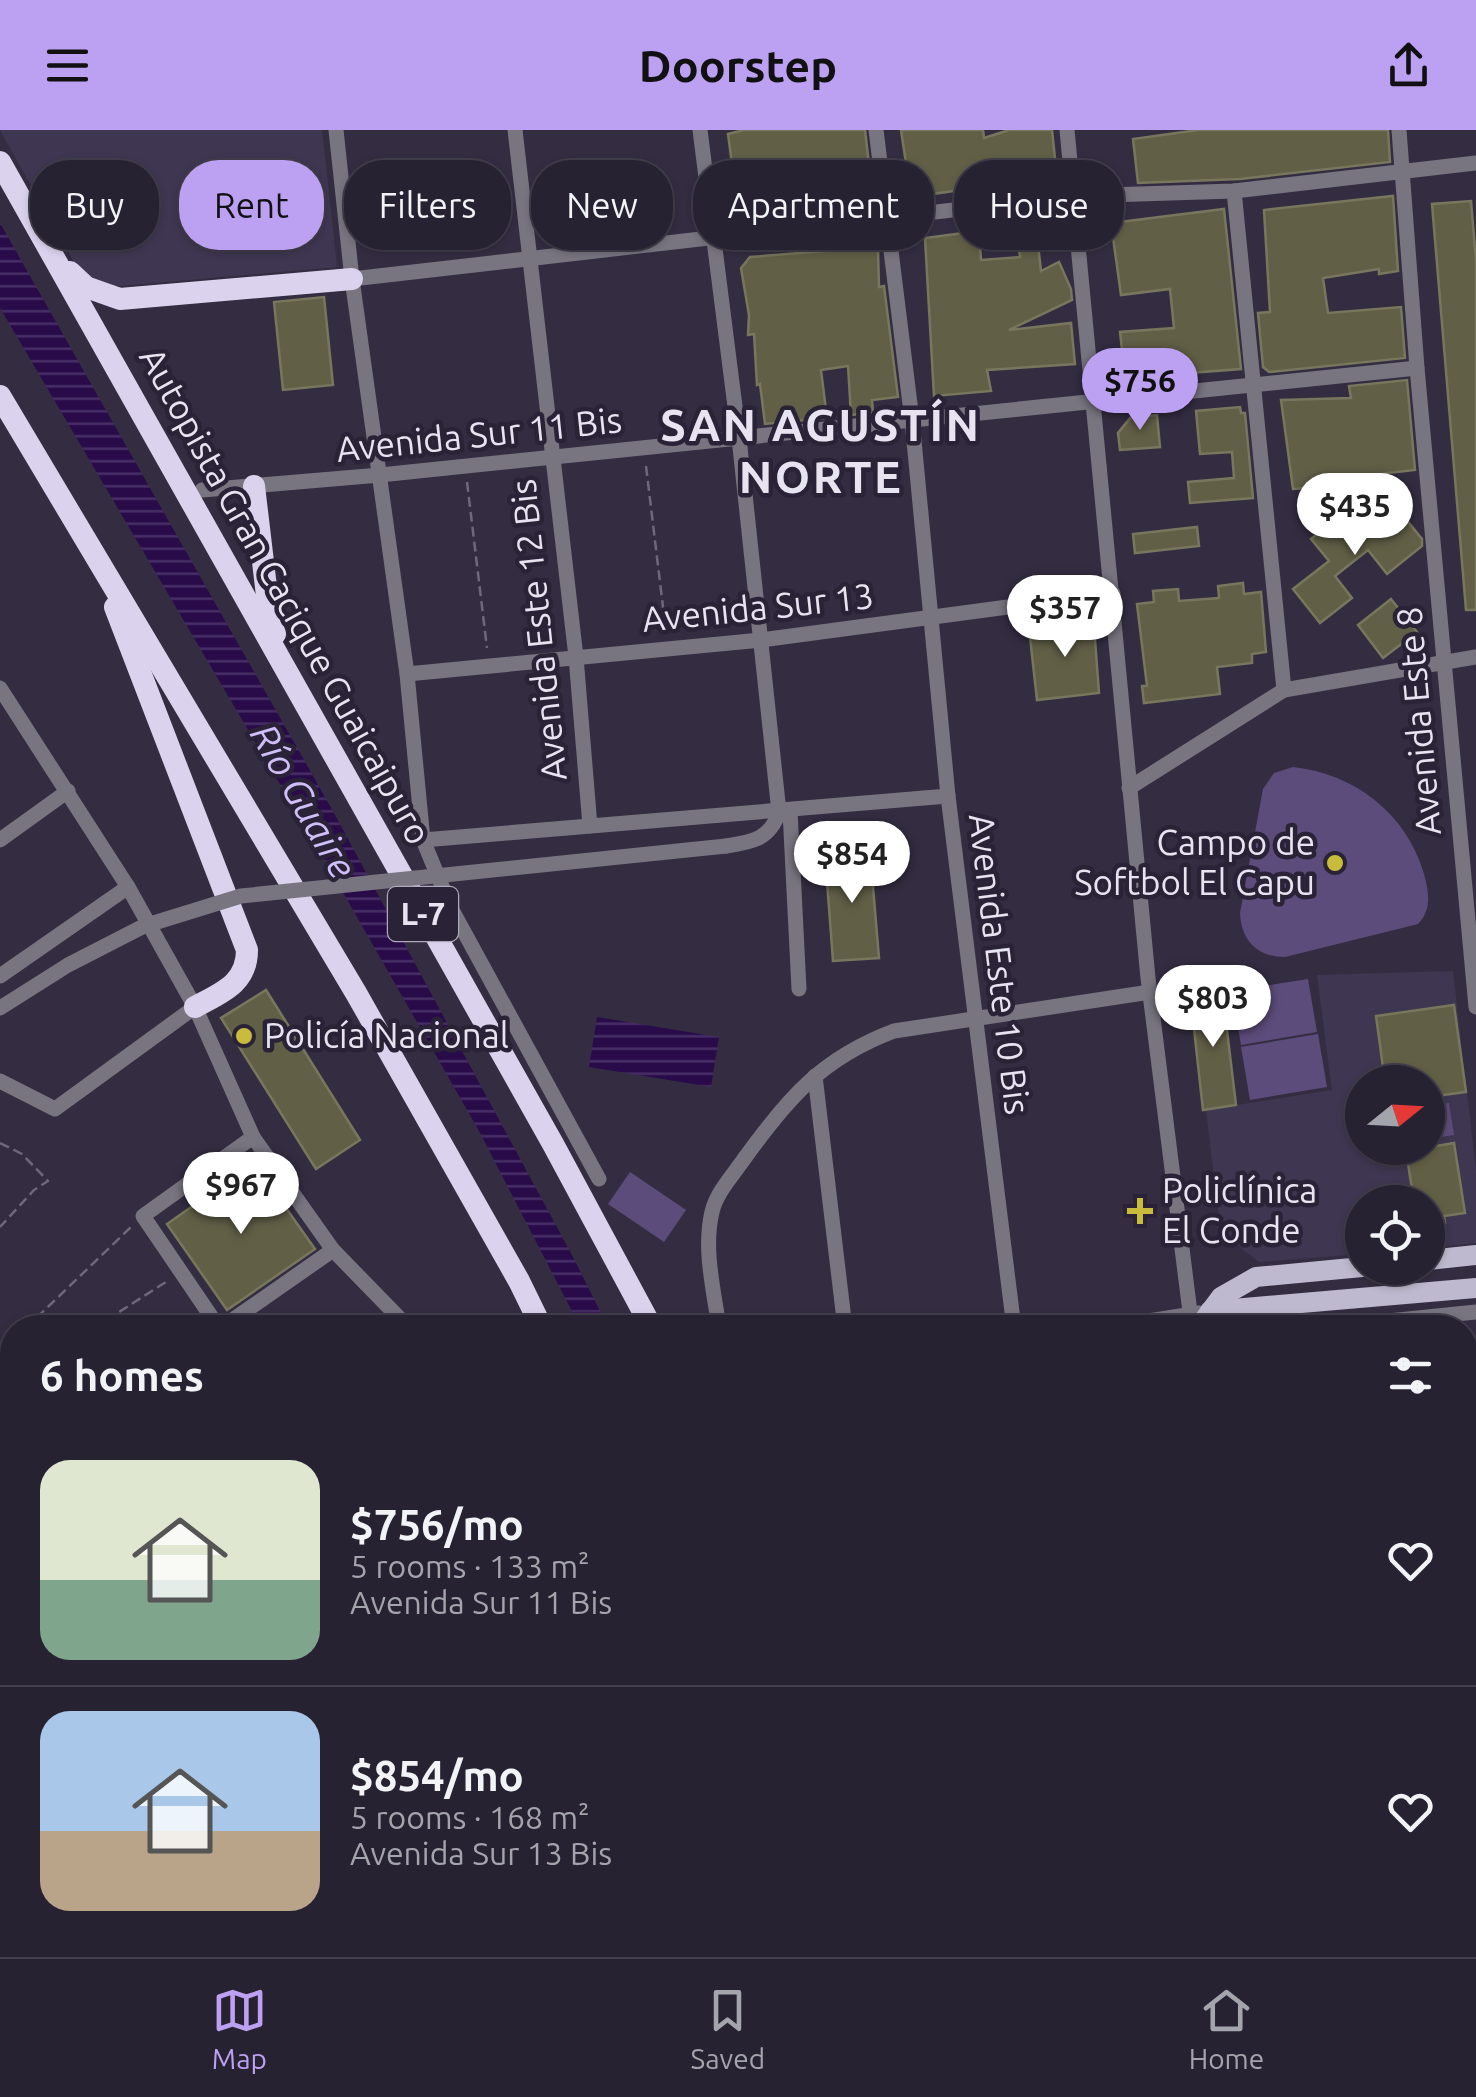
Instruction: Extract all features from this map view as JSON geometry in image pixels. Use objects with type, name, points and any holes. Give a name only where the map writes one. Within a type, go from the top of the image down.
[{"type":"highway","name":"Autopista Gran Cacique Guaicaipuro","points":[[0,162],[30,213]]},
{"type":"highway","name":"Autopista Gran Cacique Guaicaipuro","points":[[52,250],[645,1315]]},
{"type":"highway","points":[[54,250],[86,287],[120,299],[352,279]]},
{"type":"highway","points":[[0,396],[346,976],[536,1315]]},
{"type":"highway","points":[[254,486],[270,621],[293,684]]},
{"type":"highway","points":[[93,548],[247,950],[247,962],[238,982],[195,1008]]},
{"type":"highway","points":[[553,1144],[657,1315]]},
{"type":"highway","points":[[519,1282],[528,1315]]},
{"type":"main road","points":[[1445,1258],[1476,1255]]},
{"type":"main road","points":[[1203,1315],[1235,1286],[1256,1278],[1345,1268]]},
{"type":"main road","points":[[1240,1308],[1256,1278]]},
{"type":"main road","points":[[1216,1315],[1240,1308],[1476,1288]]},
{"type":"street","points":[[336,130],[352,279],[407,674],[423,840],[450,908],[599,1179]]},
{"type":"street","name":"Avenida Este 12 Bis","points":[[515,130],[576,657],[590,826]]},
{"type":"street","points":[[700,130],[704,160]]},
{"type":"street","name":"Avenida Este 10 Bis","points":[[876,130],[880,160]]},
{"type":"street","points":[[1068,130],[1071,160]]},
{"type":"street","name":"Avenida Este 8","points":[[1400,130],[1417,368],[1476,1007]]},
{"type":"street","points":[[1124,195],[1234,192],[1476,163]]},
{"type":"street","points":[[1234,192],[1284,690]]},
{"type":"street","points":[[352,279],[693,239]]},
{"type":"street","points":[[717,250],[784,811],[799,988]]},
{"type":"street","name":"Avenida Este 10 Bis","points":[[892,250],[948,796],[1012,1315]]},
{"type":"street","points":[[1080,250],[1150,992],[1197,1315]]},
{"type":"street","name":"Avenida Sur 11 Bis","points":[[202,490],[380,476],[1417,368]]},
{"type":"street","name":"Avenida Sur 13","points":[[407,674],[761,640],[1114,593]]},
{"type":"street","points":[[1129,788],[1284,690],[1476,657]]},
{"type":"street","points":[[0,688],[128,886],[195,1008],[253,1137],[332,1250],[396,1315]]},
{"type":"street","points":[[0,840],[68,791]]},
{"type":"street","points":[[423,840],[948,796]]},
{"type":"street","points":[[0,1008],[68,965],[144,926],[241,896],[726,846],[760,839],[784,811]]},
{"type":"street","points":[[0,976],[128,886]]},
{"type":"street","points":[[717,1315],[708,1242],[712,1208],[767,1128],[815,1076],[856,1046],[894,1031],[1150,992]]},
{"type":"street","points":[[0,1081],[56,1109],[195,1008]]},
{"type":"street","points":[[815,1076],[843,1315]]},
{"type":"street","points":[[211,1315],[144,1216],[253,1137]]},
{"type":"street","points":[[239,1315],[332,1250]]},
{"type":"street","points":[[1447,1315],[1476,1312]]},
{"type":"path","points":[[644,448],[668,648]]},
{"type":"path","points":[[465,466],[489,665]]},
{"type":"path","points":[[0,1143],[22,1154],[48,1181],[34,1190],[0,1228]]},
{"type":"path","points":[[40,1315],[144,1216]]},
{"type":"path","points":[[114,1315],[182,1272]]},
{"type":"shaded area","points":[[0,130],[322,130],[337,267],[109,287],[83,278],[67,250],[159,250],[159,160],[30,160],[30,183]]},
{"type":"shaded area","name":"Campo de Softbol El Capu","points":[[1293,767],[1337,778],[1375,800],[1391,815],[1416,852],[1426,881],[1427,907],[1418,924],[1285,957],[1266,954],[1247,939],[1240,913],[1263,789],[1274,773]]},
{"type":"shaded area","points":[[1453,971],[1476,1171],[1476,1243],[1445,1246],[1445,1185],[1345,1185],[1345,1255],[1259,1262],[1231,1240],[1218,1210],[1206,1110],[1332,1090],[1317,975]]},
{"type":"shaded area","points":[[1308,979],[1317,1032],[1241,1045],[1232,991]]},
{"type":"shaded area","points":[[1318,1034],[1327,1087],[1250,1100],[1241,1047]]},
{"type":"shaded area","points":[[1449,1103],[1454,1135],[1445,1136],[1445,1104]]},
{"type":"shaded area","points":[[630,1172],[686,1210],[664,1242],[608,1204]]},
{"type":"water","name":"Río Guaire","points":[[0,223],[334,813],[602,1315],[574,1315],[479,1131],[0,308]]},
{"type":"water","points":[[597,1017],[719,1037],[711,1087],[589,1067]]},
{"type":"building","points":[[744,130],[865,130],[868,160],[731,160],[728,134]]},
{"type":"building","points":[[901,130],[983,130],[984,138],[1009,130],[1052,130],[1055,160],[954,160],[954,191],[934,194],[934,160],[905,160]]},
{"type":"building","points":[[1198,130],[1388,130],[1390,162],[1240,179],[1138,183],[1133,139]]},
{"type":"building","points":[[1393,196],[1398,271],[1379,274],[1379,269],[1323,278],[1328,313],[1401,307],[1405,358],[1269,372],[1263,367],[1258,313],[1270,312],[1264,210]]},
{"type":"building","points":[[1471,201],[1476,260],[1476,610],[1466,610],[1432,204]]},
{"type":"building","points":[[1224,209],[1241,369],[1176,374],[1177,381],[1126,385],[1120,332],[1174,328],[1170,289],[1121,295],[1115,250],[1124,250],[1124,221]]},
{"type":"building","points":[[954,234],[954,250],[980,250],[981,260],[1020,257],[1019,250],[1039,250],[1041,271],[1059,262],[1072,300],[1009,330],[1071,323],[1075,364],[987,370],[991,391],[934,396],[926,250],[934,250],[934,237]]},
{"type":"building","points":[[878,250],[879,287],[884,286],[898,397],[872,400],[873,413],[851,415],[848,366],[821,370],[827,418],[765,424],[760,384],[757,385],[754,334],[748,335],[749,315],[741,268],[750,257]]},
{"type":"building","points":[[324,297],[333,385],[283,390],[274,302]]},
{"type":"building","points":[[1407,380],[1415,470],[1353,477],[1354,485],[1293,489],[1281,400],[1351,398],[1349,386]]},
{"type":"building","points":[[1240,407],[1241,413],[1245,413],[1253,498],[1190,503],[1188,482],[1234,478],[1232,452],[1200,454],[1196,411]]},
{"type":"building","points":[[1157,415],[1160,447],[1120,450],[1118,433],[1131,417]]},
{"type":"building","points":[[1396,507],[1422,539],[1422,546],[1387,574],[1368,550],[1335,576],[1352,598],[1320,623],[1293,589],[1329,561],[1311,539],[1343,513],[1361,535]]},
{"type":"building","points":[[1197,527],[1199,546],[1135,553],[1133,534]]},
{"type":"building","points":[[1243,583],[1244,594],[1261,592],[1266,652],[1252,654],[1252,663],[1217,667],[1220,694],[1144,703],[1142,686],[1147,686],[1137,604],[1154,602],[1153,591],[1178,589],[1179,601],[1219,598],[1218,586]]},
{"type":"building","points":[[1391,599],[1417,632],[1383,658],[1358,625]]},
{"type":"building","points":[[1081,620],[1094,626],[1099,693],[1037,700],[1029,628]]},
{"type":"building","points":[[870,851],[879,958],[833,961],[825,855]]},
{"type":"building","points":[[1222,989],[1236,1105],[1203,1110],[1190,993]]},
{"type":"building","points":[[266,990],[360,1140],[316,1169],[221,1018]]},
{"type":"building","points":[[1454,1005],[1466,1092],[1445,1095],[1445,1065],[1383,1065],[1376,1016]]},
{"type":"building","points":[[1454,1143],[1465,1213],[1445,1216],[1445,1185],[1411,1185],[1408,1165],[1445,1165],[1445,1144]]},
{"type":"building","points":[[254,1163],[315,1249],[227,1310],[167,1224]]},
{"type":"place","name":"Campo de Softbol El Capu","points":[[1335,863]]},
{"type":"place","name":"Policía Nacional","points":[[244,1036]]},
{"type":"place","name":"Policlínica El Conde","points":[[1140,1211]]},
{"type":"district","name":"SAN AGUSTÍN NORTE","points":[[821,451]]}]
